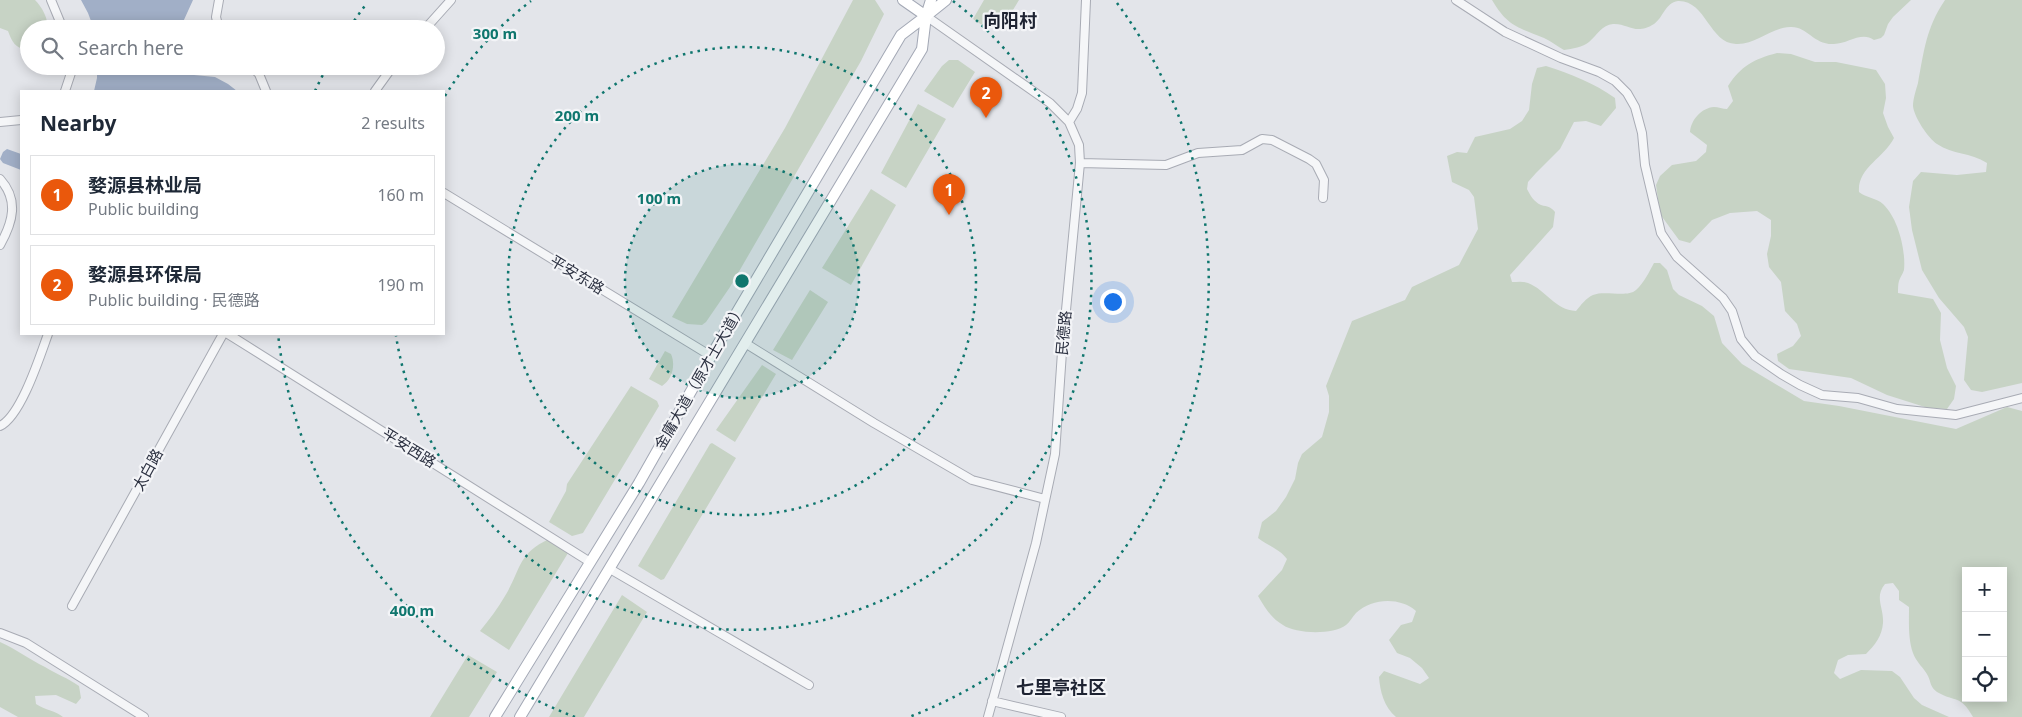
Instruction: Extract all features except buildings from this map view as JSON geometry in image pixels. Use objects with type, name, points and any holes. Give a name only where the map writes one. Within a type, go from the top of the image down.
[{"type":"main road","points":[[903,0],[926,16]]},
{"type":"main road","name":"金庸大道（原才士大道）","points":[[520,717],[922,49],[926,16],[931,0]]},
{"type":"main road","name":"金庸大道（原才士大道）","points":[[495,717],[639,483],[711,356],[901,35],[946,0]]},
{"type":"street","points":[[51,0],[59,20]]},
{"type":"street","points":[[217,20],[219,0]]},
{"type":"street","points":[[433,20],[451,0]]},
{"type":"street","points":[[1069,122],[1077,109],[1082,93],[1086,0]]},
{"type":"street","points":[[1456,0],[1505,32],[1561,58],[1599,72],[1615,81],[1627,93],[1635,107],[1642,133],[1645,165],[1661,233],[1677,257],[1724,298],[1732,311],[1741,339],[1756,356],[1781,374],[1800,385],[1822,394],[1858,398],[1897,409],[1956,415],[2022,398]]},
{"type":"street","name":"民德路","points":[[926,16],[1050,103],[1069,122],[1078,145],[1080,163],[1062,352],[1055,454],[1036,543],[988,717]]},
{"type":"street","points":[[65,90],[70,75]]},
{"type":"street","points":[[259,75],[266,90]]},
{"type":"street","points":[[376,90],[387,75]]},
{"type":"street","points":[[0,122],[20,120]]},
{"type":"street","points":[[1080,163],[1166,165],[1198,153],[1242,150],[1262,139],[1272,140],[1316,164],[1324,180],[1323,198]]},
{"type":"street","points":[[0,179],[9,194],[14,210],[10,225],[0,245]]},
{"type":"street","name":"平安东路","points":[[445,194],[711,356]]},
{"type":"street","points":[[0,426],[11,419],[16,410],[40,357],[48,335]]},
{"type":"street","name":"太白路","points":[[72,606],[222,335]]},
{"type":"street","name":"平安西路","points":[[230,335],[590,562]]},
{"type":"street","points":[[745,342],[874,423],[972,480],[1045,499]]},
{"type":"street","points":[[610,569],[809,685]]},
{"type":"street","points":[[0,633],[26,643],[144,717]]},
{"type":"street","points":[[992,701],[1061,717]]},
{"type":"green space","points":[[0,0],[35,0],[47,20],[20,20],[20,48],[13,42],[8,31],[0,28]]},
{"type":"green space","points":[[853,0],[875,0],[884,14],[861,61],[730,287],[706,322],[702,325],[687,324],[672,317],[785,128]]},
{"type":"green space","points":[[984,0],[1019,0],[1000,31],[987,22],[982,25],[973,19]]},
{"type":"green space","points":[[1492,0],[1911,0],[1893,17],[1884,35],[1874,40],[1859,37],[1839,43],[1827,44],[1802,29],[1790,27],[1776,30],[1750,42],[1736,44],[1727,42],[1719,37],[1695,7],[1678,1],[1670,5],[1654,24],[1642,29],[1618,24],[1609,25],[1603,28],[1587,44],[1564,50],[1547,39],[1514,25],[1503,16]]},
{"type":"green space","points":[[1945,0],[2022,0],[2022,383],[1982,392],[1971,390],[1964,380],[1968,337],[1964,327],[1939,298],[1922,270],[1912,230],[1909,207],[1913,181],[1921,172],[1957,175],[1986,172],[1987,163],[1981,159],[1943,148],[1933,141],[1922,127],[1914,111],[1914,100],[1927,40],[1934,20]]},
{"type":"green space","points":[[1777,53],[1791,54],[1815,62],[1836,62],[1876,70],[1885,84],[1886,98],[1883,113],[1894,138],[1862,176],[1859,192],[1883,204],[1897,226],[1904,253],[1904,270],[1899,282],[1898,293],[1933,299],[1941,313],[1940,340],[1947,368],[1956,386],[1954,399],[1947,409],[1928,408],[1887,395],[1851,378],[1789,369],[1778,361],[1777,354],[1793,346],[1801,336],[1797,324],[1785,311],[1781,282],[1769,267],[1767,254],[1771,236],[1771,220],[1757,211],[1730,213],[1712,220],[1690,243],[1679,240],[1660,214],[1656,185],[1660,176],[1672,165],[1696,161],[1706,152],[1707,145],[1690,132],[1695,119],[1701,112],[1709,108],[1727,109],[1733,101],[1728,86],[1738,73],[1749,64]]},
{"type":"green space","points":[[949,60],[958,60],[975,72],[953,108],[924,91],[942,66]]},
{"type":"green space","points":[[1546,66],[1591,83],[1615,98],[1616,108],[1601,126],[1586,121],[1574,122],[1560,149],[1528,182],[1527,189],[1534,200],[1555,212],[1553,227],[1510,275],[1512,282],[1528,283],[1540,290],[1556,304],[1576,311],[1593,295],[1604,293],[1622,294],[1636,290],[1654,263],[1660,263],[1667,270],[1673,289],[1679,295],[1702,306],[1714,316],[1722,343],[1742,364],[1804,401],[1956,429],[2007,407],[2022,411],[2022,717],[1973,717],[1961,702],[1935,690],[1911,648],[1909,607],[1899,600],[1899,591],[1893,583],[1885,584],[1880,593],[1883,623],[1877,640],[1866,654],[1848,655],[1838,660],[1834,673],[1840,679],[1861,670],[1892,671],[1900,677],[1914,698],[1922,705],[1949,717],[1396,717],[1388,708],[1382,693],[1379,677],[1384,671],[1420,684],[1429,678],[1422,668],[1410,658],[1397,653],[1389,640],[1401,625],[1412,622],[1416,611],[1402,603],[1378,602],[1363,608],[1347,624],[1340,628],[1324,632],[1305,632],[1289,628],[1275,619],[1269,612],[1258,596],[1282,570],[1287,559],[1258,538],[1262,522],[1276,511],[1286,497],[1295,479],[1302,454],[1322,437],[1329,412],[1329,396],[1326,386],[1352,321],[1405,300],[1412,287],[1459,265],[1478,229],[1474,197],[1469,190],[1452,182],[1447,156],[1457,152],[1467,153],[1475,137],[1510,129],[1522,121],[1529,110],[1532,84],[1537,68]]},
{"type":"green space","points":[[918,104],[946,119],[906,188],[881,173]]},
{"type":"green space","points":[[871,189],[896,205],[851,285],[822,268]]},
{"type":"green space","points":[[810,290],[828,302],[792,360],[773,350]]},
{"type":"green space","points":[[665,351],[671,354],[673,367],[671,376],[662,386],[649,379]]},
{"type":"green space","points":[[762,365],[776,374],[735,442],[716,430]]},
{"type":"green space","points":[[631,386],[657,401],[659,406],[583,533],[572,536],[549,522],[566,491],[567,484]]},
{"type":"green space","points":[[712,443],[736,458],[664,579],[661,580],[638,566]]},
{"type":"green space","points":[[549,539],[568,553],[509,650],[480,631],[510,587],[525,557]]},
{"type":"green space","points":[[622,595],[647,612],[584,717],[549,717]]},
{"type":"green space","points":[[0,642],[79,686],[81,698],[76,704],[56,695],[35,696],[36,704],[63,717],[18,717],[0,707]]},
{"type":"green space","points":[[468,655],[497,672],[469,717],[430,717]]},
{"type":"water","points":[[81,0],[193,0],[184,20],[91,20]]},
{"type":"water","points":[[97,75],[194,75],[215,77],[236,90],[94,90]]},
{"type":"water","points":[[7,149],[20,154],[20,170],[3,163],[0,159],[3,152]]},
{"type":"place","name":"婺源县环保局","points":[[986,118]]},
{"type":"place","name":"婺源县林业局","points":[[949,215]]},
{"type":"district","name":"向阳村","points":[[1010,21]]},
{"type":"district","name":"七里亭社区","points":[[1061,688]]}]
